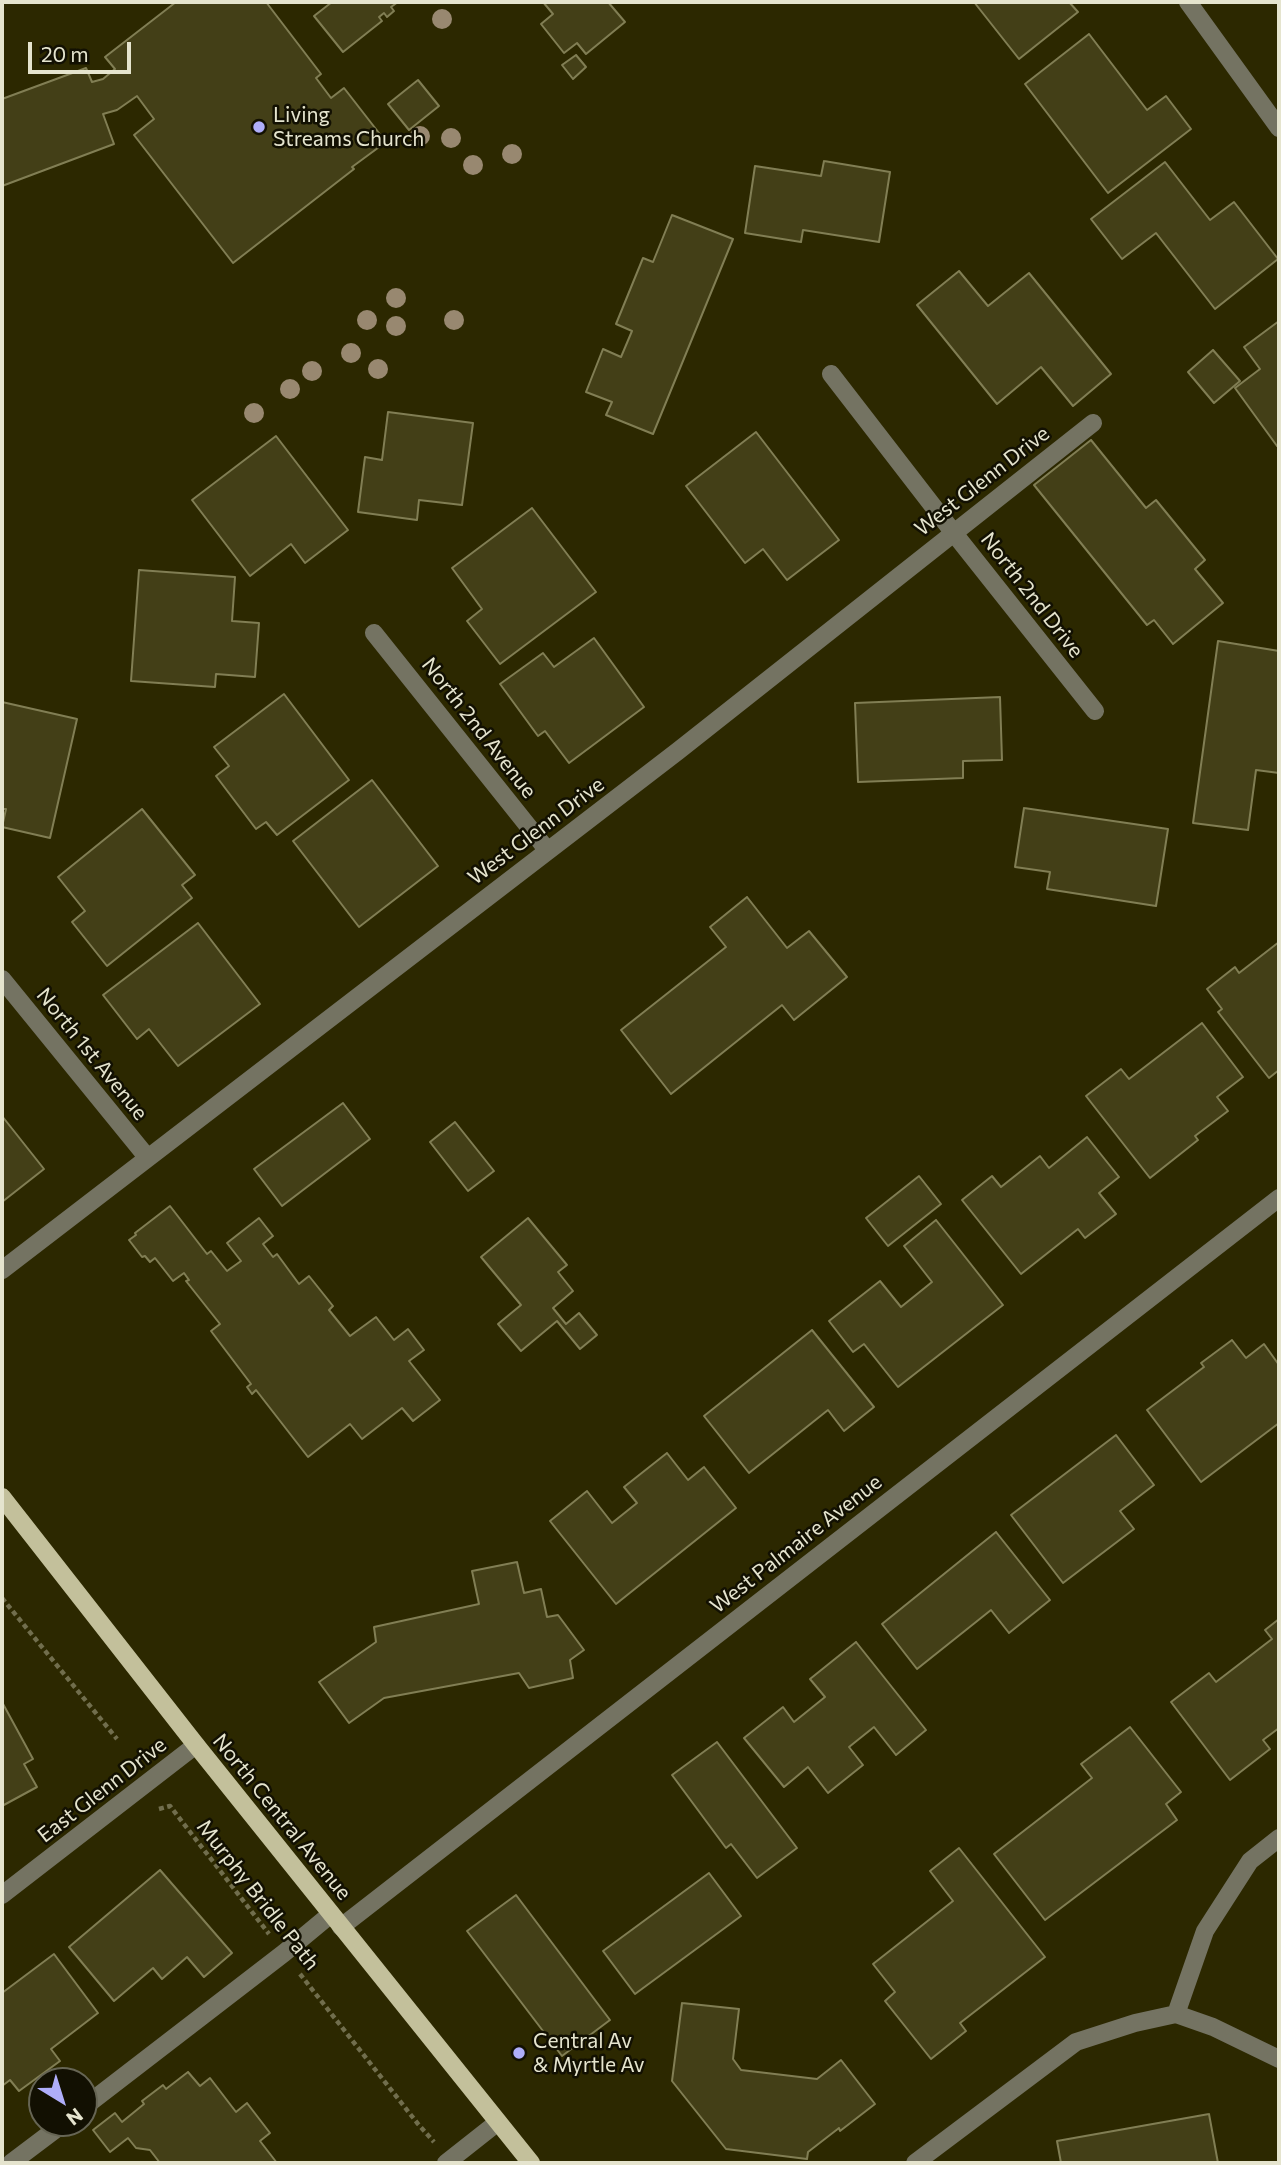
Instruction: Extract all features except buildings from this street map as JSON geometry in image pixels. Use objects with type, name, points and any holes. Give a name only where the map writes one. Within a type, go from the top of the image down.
[{"type":"main road","name":"North Central Avenue","points":[[2,1497],[196,1745],[531,2163]]},
{"type":"street","points":[[1188,2],[1279,128]]},
{"type":"street","name":"North 2nd Drive","points":[[831,374],[1094,711]]},
{"type":"street","name":"West Glenn Drive","points":[[2,1270],[678,751],[1093,423]]},
{"type":"street","name":"North 2nd Avenue","points":[[374,633],[548,851]]},
{"type":"street","name":"North 1st Avenue","points":[[2,979],[147,1157]]},
{"type":"street","name":"West Palmaire Avenue","points":[[98,2097],[284,1953],[336,1920],[1279,1198]]},
{"type":"street","name":"East Glenn Drive","points":[[2,1895],[196,1745]]},
{"type":"street","points":[[1176,2014],[1205,1931],[1251,1861],[1279,1838]]},
{"type":"street","points":[[915,2163],[1076,2042],[1135,2023],[1176,2014],[1213,2027],[1279,2059]]},
{"type":"street","points":[[448,2161],[498,2122]]},
{"type":"street","points":[[11,2163],[45,2137]]},
{"type":"path","points":[[2,1598],[117,1739]]},
{"type":"path","name":"Murphy Bridle Path","points":[[153,1811],[170,1805],[448,2161]]},
{"type":"place","name":"Living Streams Church","points":[[259,127]]},
{"type":"place","name":"Central Av & Myrtle Av","points":[[519,2053]]}]
